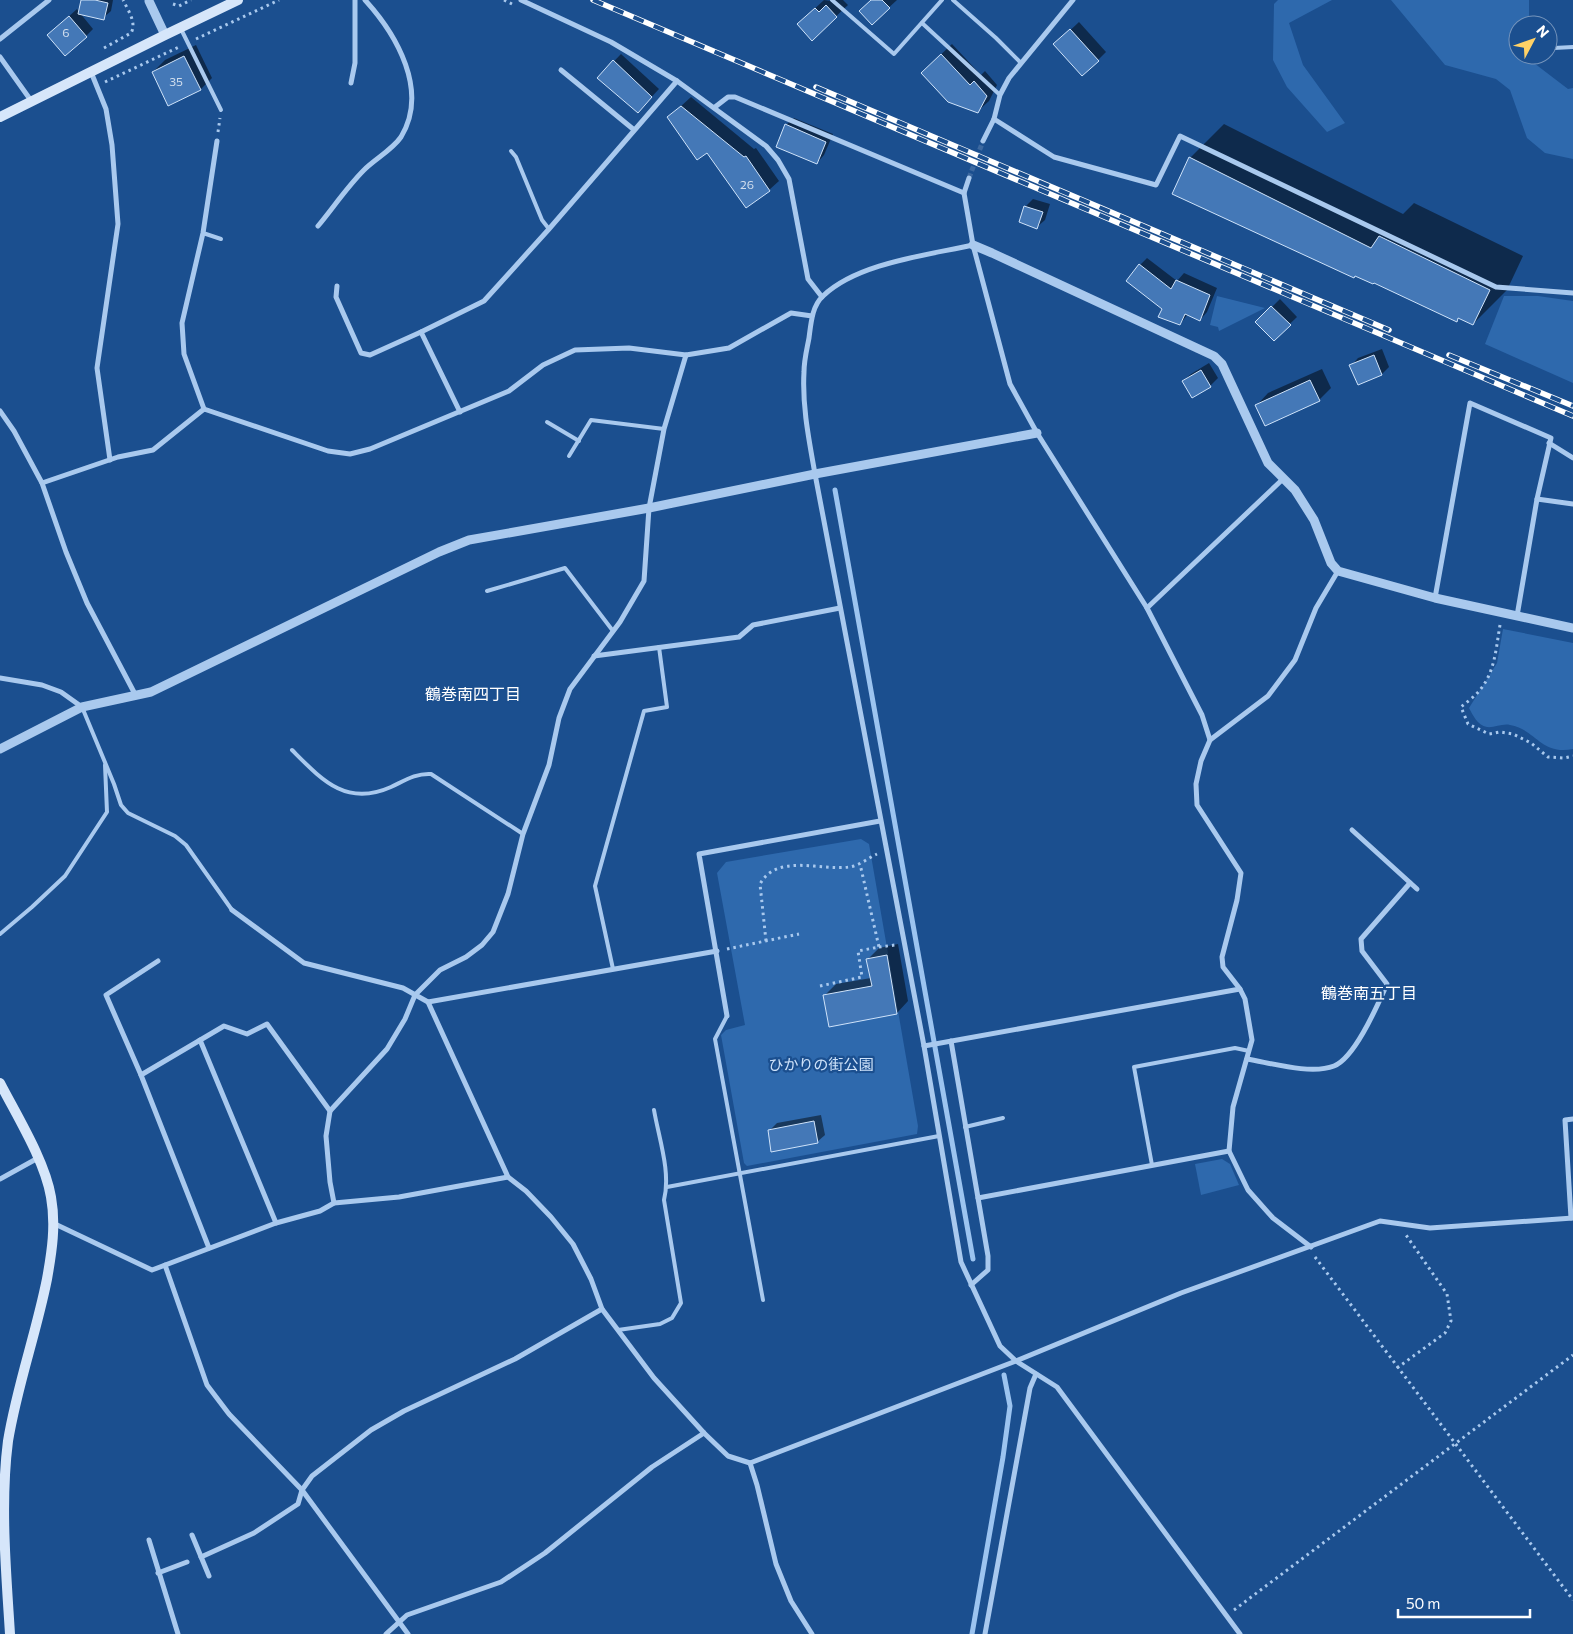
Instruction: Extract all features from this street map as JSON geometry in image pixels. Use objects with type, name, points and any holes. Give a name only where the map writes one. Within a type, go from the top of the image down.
[{"type":"main road","points":[[0,117],[165,34],[238,0]]},
{"type":"main road","points":[[0,1083],[38,1158],[51,1195],[55,1224],[42,1302],[8,1442],[2,1480],[10,1634]]},
{"type":"street","points":[[0,39],[48,0]]},
{"type":"street","points":[[149,0],[165,34]]},
{"type":"street","points":[[351,82],[355,63],[355,0]]},
{"type":"street","points":[[318,226],[363,171],[399,139],[407,125],[412,110],[412,92],[408,69],[389,31],[365,0]]},
{"type":"street","points":[[521,0],[611,42],[676,81],[766,146],[778,160],[789,178],[808,279],[822,297]]},
{"type":"street","points":[[983,141],[994,119],[1000,95],[1009,78],[1020,62],[1073,0]]},
{"type":"street","points":[[0,57],[32,102]]},
{"type":"street","points":[[561,70],[633,129]]},
{"type":"street","points":[[91,72],[106,109],[112,145],[118,224],[97,368],[110,460]]},
{"type":"street","points":[[337,286],[336,298],[361,353],[370,355],[484,301],[549,229],[676,81]]},
{"type":"street","points":[[714,107],[728,97],[734,97],[964,193]]},
{"type":"street","points":[[994,119],[1054,157],[1156,185],[1180,136],[1496,287],[1573,292]]},
{"type":"street","points":[[204,409],[184,354],[182,323],[203,233],[217,142]]},
{"type":"street","points":[[969,178],[964,193],[973,245],[1010,384],[1037,433],[1147,608],[1202,715],[1210,740]]},
{"type":"street","points":[[1240,1634],[1057,1387],[1016,1361],[1000,1346],[961,1262],[924,1046],[815,474],[805,410],[804,372],[812,316],[822,297],[839,283],[872,269],[894,262],[973,245],[992,252],[1214,356],[1222,364],[1268,463],[1295,490],[1314,520],[1331,563],[1338,571],[1435,598],[1573,628]]},
{"type":"street","points":[[204,409],[328,451],[350,454],[370,448],[509,391],[542,365],[575,350],[629,348],[686,355],[729,348],[791,313],[812,316]]},
{"type":"street","points":[[421,332],[460,412]]},
{"type":"street","points":[[334,1204],[326,1136],[330,1110],[388,1048],[405,1019],[415,995],[440,970],[466,957],[482,945],[493,932],[508,894],[523,834],[549,765],[560,718],[570,689],[613,631],[644,580],[649,508],[664,429],[686,355]]},
{"type":"street","points":[[1435,598],[1470,403],[1550,438],[1517,616]]},
{"type":"street","points":[[42,483],[110,460],[152,450],[204,409]]},
{"type":"street","points":[[0,411],[14,431],[42,483],[66,552],[87,603],[136,696]]},
{"type":"street","points":[[0,749],[82,707],[151,692],[440,552],[469,540],[649,508],[815,474],[1037,433]]},
{"type":"street","points":[[1550,443],[1573,458]]},
{"type":"street","points":[[1147,608],[1284,478]]},
{"type":"street","points":[[1537,500],[1573,504]]},
{"type":"street","points":[[1311,1247],[1273,1218],[1248,1190],[1229,1151],[1233,1107],[1252,1040],[1245,999],[1224,967],[1222,957],[1241,873],[1197,805],[1196,784],[1201,761],[1210,740],[1268,696],[1295,660],[1316,608],[1338,571]]},
{"type":"street","points":[[594,656],[739,637],[753,625],[840,608]]},
{"type":"street","points":[[0,678],[42,685],[61,692],[82,707]]},
{"type":"street","points":[[727,1016],[699,854],[880,822]]},
{"type":"street","points":[[1352,830],[1417,889]]},
{"type":"street","points":[[1247,1060],[1320,1069],[1335,1066],[1344,1059],[1369,1023],[1387,984],[1362,951],[1361,939],[1410,883]]},
{"type":"street","points":[[232,910],[304,963],[403,988],[428,1002],[508,1177],[526,1191],[573,1244],[590,1278],[602,1309],[654,1378],[704,1433],[728,1456],[750,1463],[1016,1361],[1181,1293],[1380,1221],[1430,1228],[1572,1218],[1565,1120],[1573,1119]]},
{"type":"street","points":[[428,1002],[717,951]]},
{"type":"street","points":[[158,961],[106,995],[141,1074],[209,1248]]},
{"type":"street","points":[[924,1046],[1240,989]]},
{"type":"street","points":[[141,1074],[224,1026],[247,1034],[267,1024],[330,1110]]},
{"type":"street","points":[[200,1040],[276,1223]]},
{"type":"street","points":[[951,1042],[988,1256],[988,1270],[971,1285]]},
{"type":"street","points":[[978,1198],[1229,1151]]},
{"type":"street","points":[[0,1179],[38,1158]]},
{"type":"street","points":[[55,1224],[152,1270],[276,1223],[320,1211],[334,1204],[399,1197],[508,1177]]},
{"type":"street","points":[[166,1265],[207,1384],[229,1414],[302,1490],[408,1634]]},
{"type":"street","points":[[201,1557],[254,1533],[298,1504],[302,1490],[312,1476],[371,1430],[404,1411],[515,1359],[602,1309]]},
{"type":"street","points":[[985,1634],[1030,1388],[1036,1374]]},
{"type":"street","points":[[386,1634],[407,1615],[500,1582],[545,1553],[652,1466],[704,1433]]},
{"type":"street","points":[[750,1463],[776,1564],[791,1601],[812,1634]]},
{"type":"street","points":[[192,1535],[209,1576]]},
{"type":"street","points":[[149,1540],[178,1634]]},
{"type":"street","points":[[158,1573],[187,1562]]},
{"type":"lane","points":[[832,0],[894,54],[942,0]]},
{"type":"lane","points":[[932,0],[937,5]]},
{"type":"lane","points":[[953,0],[1020,62]]},
{"type":"lane","points":[[922,23],[1000,95]]},
{"type":"lane","points":[[180,27],[221,110]]},
{"type":"lane","points":[[1558,48],[1573,46]]},
{"type":"lane","points":[[511,151],[516,157],[542,220],[549,229]]},
{"type":"lane","points":[[203,233],[221,239]]},
{"type":"lane","points":[[569,456],[591,420],[664,429]]},
{"type":"lane","points":[[547,422],[578,441]]},
{"type":"lane","points":[[487,591],[565,568],[613,631]]},
{"type":"lane","points":[[613,969],[595,886],[644,711],[667,707],[659,647]]},
{"type":"lane","points":[[82,707],[121,805],[128,812],[175,836],[186,845],[232,910]]},
{"type":"lane","points":[[292,750],[321,779],[340,790],[359,795],[380,792],[420,774],[430,774],[523,834]]},
{"type":"lane","points":[[0,934],[65,876],[107,812],[105,762]]},
{"type":"lane","points":[[727,1016],[715,1040],[763,1300]]},
{"type":"lane","points":[[1152,1165],[1134,1067],[1235,1048],[1249,1051]]},
{"type":"lane","points":[[618,1330],[660,1324],[672,1318],[680,1303],[664,1200],[667,1187],[654,1110]]},
{"type":"lane","points":[[966,1127],[1003,1118]]},
{"type":"lane","points":[[667,1187],[939,1136]]},
{"type":"path","points":[[98,51],[131,33],[133,30],[133,22],[123,0]]},
{"type":"path","points":[[173,4],[179,6],[191,0]]},
{"type":"path","points":[[217,142],[221,110]]},
{"type":"path","points":[[1500,625],[1493,666],[1488,677],[1478,692],[1461,707],[1468,724],[1489,734],[1500,732],[1514,734],[1531,743],[1548,757],[1564,758],[1573,756]]},
{"type":"path","points":[[766,941],[760,884],[765,876],[773,870],[786,866],[851,867],[886,850]]},
{"type":"path","points":[[860,864],[879,947]]},
{"type":"path","points":[[717,951],[799,934]]},
{"type":"path","points":[[820,986],[862,977],[858,951],[904,944]]},
{"type":"path","points":[[1397,1368],[1445,1333],[1452,1321],[1447,1294],[1411,1244],[1400,1224]]},
{"type":"path","points":[[1311,1247],[1315,1260],[1573,1600]]},
{"type":"path","points":[[1227,1616],[1573,1354]]},
{"type":"green space","points":[[1278,0],[1332,0],[1289,23],[1303,65],[1345,123],[1327,132],[1287,87],[1273,60],[1274,4]]},
{"type":"green space","points":[[1391,0],[1529,0],[1529,15],[1508,15],[1508,65],[1537,65],[1568,89],[1573,88],[1573,159],[1545,153],[1527,138],[1510,90],[1496,79],[1445,65]]},
{"type":"green space","points":[[1217,296],[1265,308],[1219,331],[1218,327],[1210,325]]},
{"type":"green space","points":[[1504,296],[1538,296],[1573,301],[1573,383],[1485,344]]},
{"type":"green space","points":[[1503,629],[1573,643],[1573,749],[1562,750],[1553,748],[1527,732],[1510,725],[1484,726],[1472,714],[1469,708],[1497,663]]},
{"type":"green space","name":"ひかりの街公園","points":[[861,839],[869,844],[918,1126],[917,1134],[747,1166],[744,1163],[721,1035],[726,1030],[745,1025],[717,873],[726,862]]},
{"type":"green space","points":[[1222,1159],[1230,1164],[1239,1185],[1201,1195],[1195,1164]]},
{"type":"building","points":[[81,0],[95,0],[108,3],[104,20],[78,14]]},
{"type":"building","points":[[871,0],[882,0],[890,8],[872,25],[859,11]]},
{"type":"building","points":[[826,5],[837,17],[812,41],[797,24],[815,8],[819,12]]},
{"type":"building","points":[[69,16],[87,37],[65,56],[47,35]]},
{"type":"building","points":[[1070,29],[1099,61],[1082,76],[1053,44]]},
{"type":"building","points":[[941,54],[970,85],[974,81],[987,96],[978,113],[948,102],[921,73]]},
{"type":"building","points":[[184,56],[201,90],[168,106],[152,72]]},
{"type":"building","points":[[613,60],[652,97],[638,113],[597,78]]},
{"type":"building","points":[[681,106],[744,157],[746,156],[770,191],[746,208],[707,153],[697,160],[667,117]]},
{"type":"building","points":[[785,124],[826,142],[817,164],[776,147]]},
{"type":"building","points":[[1189,157],[1371,248],[1379,236],[1490,290],[1473,325],[1458,318],[1457,322],[1374,283],[1355,276],[1354,278],[1172,194]]},
{"type":"building","points":[[1024,206],[1043,212],[1037,229],[1019,222]]},
{"type":"building","points":[[1139,264],[1171,289],[1176,280],[1210,295],[1200,321],[1185,314],[1180,325],[1158,317],[1162,309],[1126,281]]},
{"type":"building","points":[[1271,306],[1291,325],[1274,341],[1255,322]]},
{"type":"building","points":[[1374,355],[1382,375],[1358,385],[1349,365]]},
{"type":"building","points":[[1201,370],[1211,387],[1192,398],[1182,381]]},
{"type":"building","points":[[1310,380],[1320,401],[1265,426],[1255,405]]},
{"type":"building","points":[[887,955],[897,1014],[829,1027],[823,995],[872,986],[866,959]]},
{"type":"building","points":[[814,1121],[818,1143],[771,1152],[768,1130]]},
{"type":"waterway","points":[[835,490],[973,1259]]},
{"type":"waterway","points":[[972,1634],[1010,1406],[1004,1375]]},
{"type":"tunnel","points":[[969,178],[983,141]]},
{"type":"railway","points":[[593,0],[1573,416]]},
{"type":"railway","points":[[816,87],[1389,330]]},
{"type":"railway","points":[[1449,355],[1573,406]]},
{"type":"district","name":"鶴巻南四丁目","points":[[473,693]]},
{"type":"district","name":"鶴巻南五丁目","points":[[1369,992]]}]
